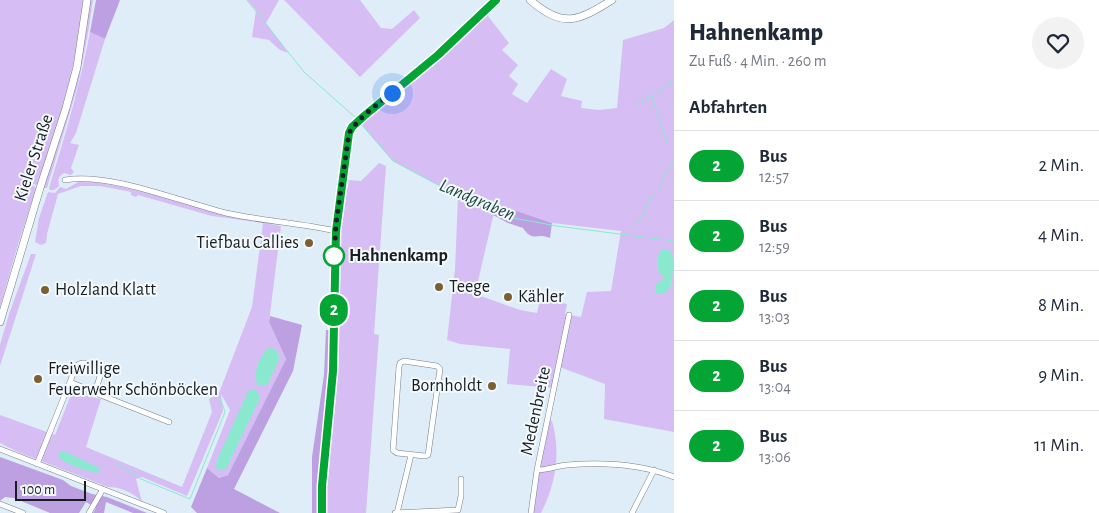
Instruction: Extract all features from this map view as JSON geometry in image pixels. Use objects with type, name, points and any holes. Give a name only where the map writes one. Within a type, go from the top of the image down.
[{"type":"main road","name":"Kieler Straße","points":[[0,322],[66,108],[77,67],[88,0]]},
{"type":"main road","points":[[322,513],[322,486],[333,371],[336,231],[346,141],[352,127],[438,55],[496,0]]},
{"type":"main road","points":[[530,0],[550,15],[569,19],[580,18],[612,0]]},
{"type":"street","points":[[65,180],[81,178],[106,182],[229,213],[336,231]]},
{"type":"street","name":"Medenbreite","points":[[531,513],[537,470],[569,315]]},
{"type":"street","points":[[404,362],[437,366],[440,369],[428,455],[411,456],[397,454],[393,450],[399,367],[400,363],[404,362]]},
{"type":"street","points":[[37,464],[70,382],[77,366],[81,363],[96,367],[101,373],[94,390]]},
{"type":"street","points":[[70,382],[89,390],[94,390],[98,394],[168,422]]},
{"type":"street","points":[[0,449],[164,513]]},
{"type":"street","points":[[411,456],[396,513],[458,510],[461,496],[461,480]]},
{"type":"street","points":[[537,470],[560,465],[624,465],[654,470],[674,477]]},
{"type":"street","points":[[632,513],[654,470]]},
{"type":"street","points":[[89,513],[103,489]]},
{"type":"street","points":[[0,504],[23,513]]},
{"type":"shaded area","points":[[0,0],[85,0],[77,48],[61,117],[37,185],[33,184],[35,175],[33,172],[32,174],[31,183],[36,188],[0,307]]},
{"type":"shaded area","points":[[90,0],[93,0],[78,85],[47,188],[44,188],[75,83]]},
{"type":"shaded area","points":[[96,0],[120,0],[105,39],[90,32]]},
{"type":"shaded area","points":[[247,0],[279,0],[266,23],[288,53],[280,50],[269,40],[252,37],[256,10]]},
{"type":"shaded area","points":[[284,0],[360,0],[381,28],[392,29],[414,10],[420,18],[360,77]]},
{"type":"shaded area","points":[[487,15],[509,43],[502,50],[518,65],[509,76],[518,84],[512,94],[527,103],[551,69],[567,79],[561,96],[582,101],[581,108],[599,110],[617,108],[623,40],[664,28],[674,20],[674,432],[604,419],[605,384],[557,366],[552,388],[507,384],[510,349],[460,344],[447,340],[455,269],[458,196],[393,161],[361,124],[426,72]],"holes":[[[496,204],[552,223],[621,231],[611,291],[587,292],[581,317],[565,314],[567,304],[540,299],[537,313],[520,310],[475,294]]]},
{"type":"shaded area","points":[[90,32],[105,39],[76,133],[70,143],[79,145],[71,168],[74,172],[71,175],[62,174],[59,178],[59,186],[54,190],[50,190],[77,91]]},
{"type":"shaded area","points":[[379,163],[386,166],[374,334],[379,335],[366,513],[327,513],[326,477],[338,243],[349,180],[361,181]]},
{"type":"shaded area","points":[[80,181],[127,188],[211,211],[281,226],[269,322],[286,359],[228,475],[219,478],[207,468],[230,410],[221,394],[223,411],[187,496],[142,477],[136,479],[142,502],[127,491],[108,487],[18,452],[0,443],[0,415],[55,435],[73,393],[101,399],[86,447],[182,487],[212,412],[209,399],[219,393],[252,307],[263,223],[212,216],[138,195],[136,197],[131,195],[131,192],[100,186],[81,186],[58,194],[46,243],[41,245],[35,242],[39,218],[48,192],[55,193],[60,187],[66,189]]},
{"type":"shaded area","points":[[496,204],[552,223],[550,238],[529,235],[523,228],[493,215]]},
{"type":"shaded area","points":[[661,250],[670,250],[674,262],[671,286],[666,292],[660,294],[656,293],[656,283],[662,281],[664,276],[660,274],[658,265],[658,256]]},
{"type":"shaded area","points":[[31,254],[36,254],[0,366],[0,345]]},
{"type":"shaded area","points":[[270,316],[302,325],[293,371],[234,489],[280,513],[197,513],[191,507],[207,468],[219,478],[228,475],[286,359],[269,322]]},
{"type":"shaded area","points":[[326,330],[331,330],[330,376],[321,467],[319,513],[312,513],[312,457],[324,375]]},
{"type":"shaded area","points":[[270,347],[276,350],[280,357],[268,384],[258,385],[256,370],[263,354]]},
{"type":"shaded area","points":[[254,389],[260,398],[229,463],[225,470],[219,470],[216,466],[217,460],[249,390]]},
{"type":"shaded area","points":[[550,420],[552,421],[555,433],[556,468],[550,491],[541,513],[533,513],[538,476]]},
{"type":"shaded area","points":[[62,451],[99,468],[99,471],[97,473],[66,462],[58,456]]},
{"type":"shaded area","points":[[0,457],[63,480],[71,486],[92,494],[107,497],[147,513],[133,513],[106,502],[104,513],[93,513],[96,508],[86,502],[79,513],[50,513],[14,498],[5,497],[0,501]]},
{"type":"waterway","name":"Landgraben","points":[[247,0],[304,72],[356,118]]},
{"type":"waterway","points":[[634,104],[652,97],[674,80]]},
{"type":"waterway","points":[[652,97],[667,144]]},
{"type":"waterway","name":"Landgraben","points":[[361,124],[393,161],[459,196],[508,217],[557,226],[674,241]]},
{"type":"waterway","points":[[635,228],[635,225],[644,214],[648,201],[660,190],[664,176],[674,161]]},
{"type":"waterway","points":[[116,463],[141,479],[190,499],[225,412],[219,395]]},
{"type":"bus line","name":"2","points":[[322,513],[322,486],[333,371],[334,253],[346,141],[352,127],[438,55],[496,0]]},
{"type":"place","name":"Tiefbau Callies","points":[[309,243]]},
{"type":"place","name":"Hahnenkamp","points":[[334,256]]},
{"type":"place","name":"Teege","points":[[439,287]]},
{"type":"place","name":"Holzland Klatt","points":[[45,290]]},
{"type":"place","name":"Kähler","points":[[508,297]]},
{"type":"place","name":"Freiwillige Feuerwehr Schönböcken","points":[[38,379]]},
{"type":"place","name":"Bornholdt","points":[[492,386]]},
{"type":"route","points":[[334,256],[346,141],[352,127],[392,93]]}]
